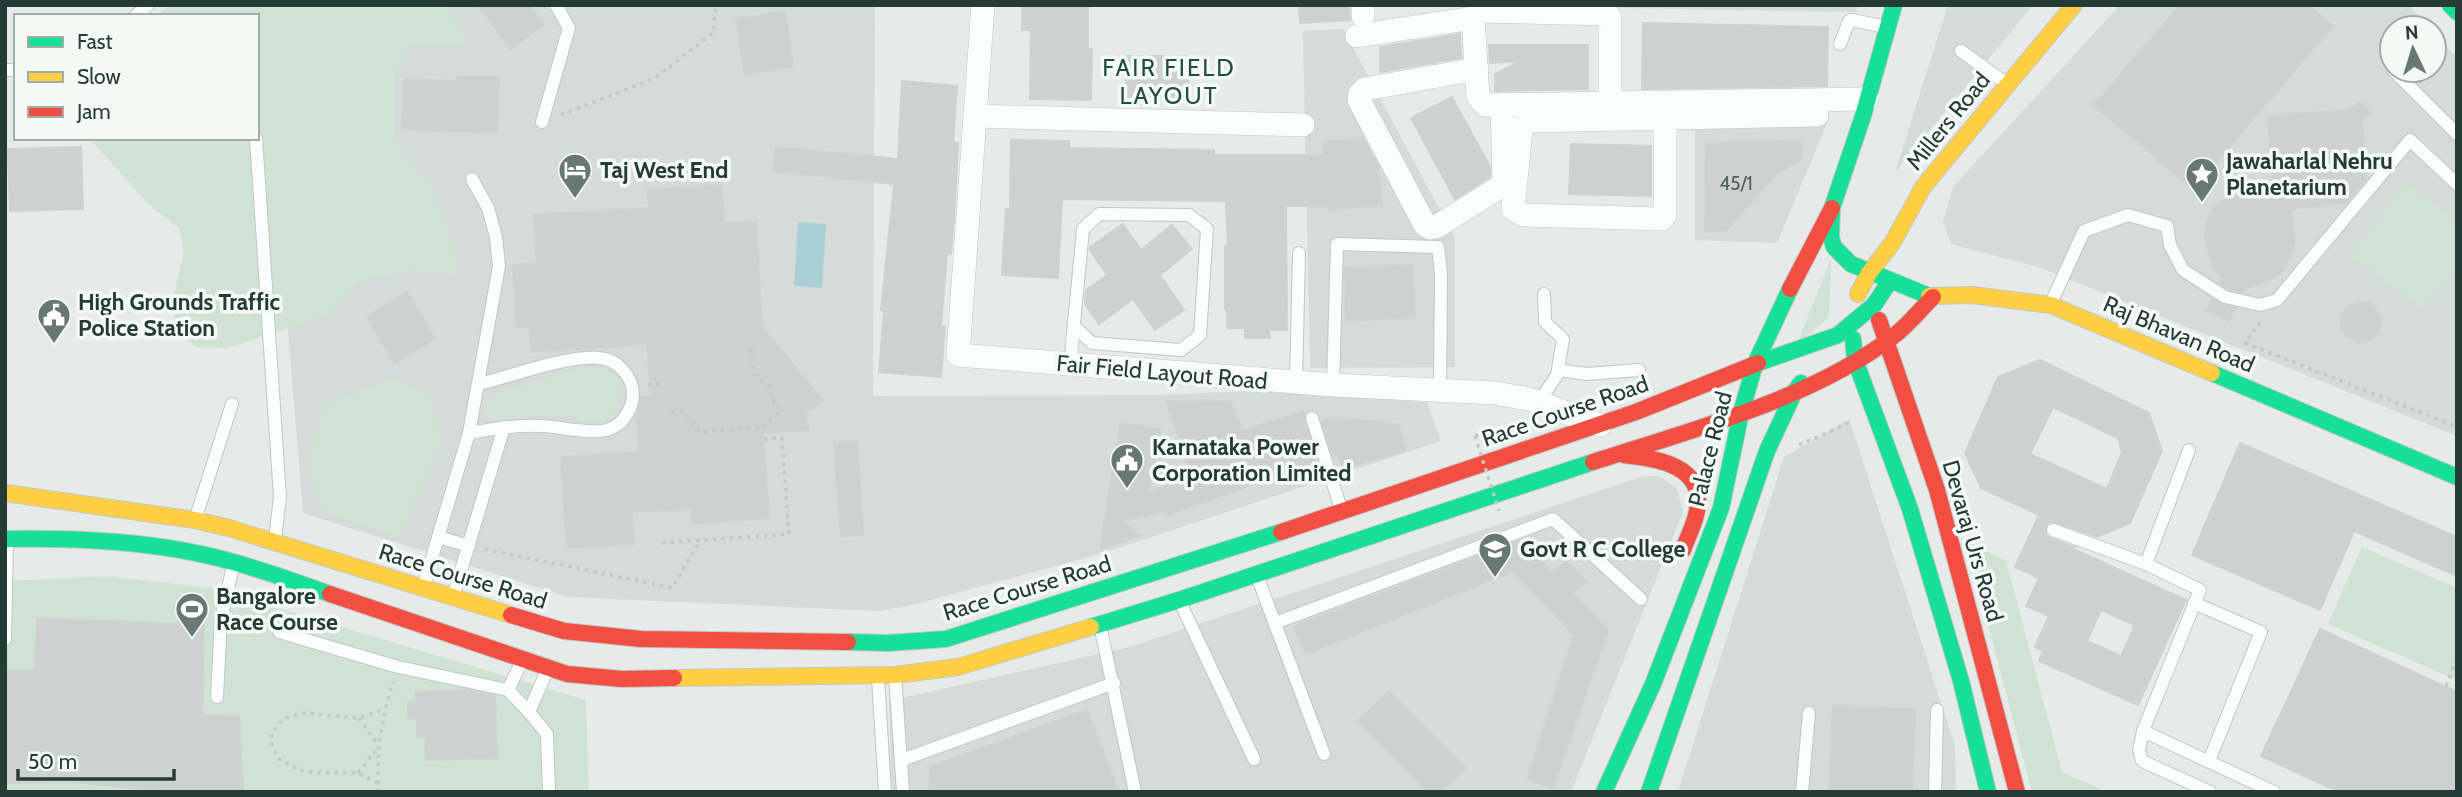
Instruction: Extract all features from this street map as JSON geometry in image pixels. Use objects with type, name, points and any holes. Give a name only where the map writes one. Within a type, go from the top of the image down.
[{"type":"main road","name":"Palace Road","points":[[1604,792],[1641,705],[1653,684],[1721,508],[1741,413],[1755,364],[1793,282],[1832,208],[1894,5]]},
{"type":"main road","name":"Millers Road","points":[[1844,330],[1869,273],[1893,242],[1923,187],[2074,5]]},
{"type":"main road","points":[[2450,5],[2457,12]]},
{"type":"main road","name":"Palace Road","points":[[1832,208],[1831,237],[1834,247],[1851,264],[1933,297]]},
{"type":"main road","name":"Race Course Road","points":[[7,493],[195,520],[564,631],[642,639],[888,643],[946,639],[1342,512],[1600,425],[1844,330],[1874,305],[1890,281]]},
{"type":"main road","name":"Raj Bhavan Road","points":[[1933,297],[1972,295],[2050,305],[2457,477]]},
{"type":"main road","points":[[6,539],[120,540],[187,550],[234,562],[567,674],[622,679],[895,675],[958,667],[1100,625],[1741,413],[1795,391],[1855,360],[1886,341],[1933,297]]},
{"type":"main road","name":"Devaraj Urs Road","points":[[1874,305],[1937,490],[2017,792]]},
{"type":"main road","points":[[1844,330],[1910,509],[1961,681],[1988,792]]},
{"type":"main road","points":[[1650,792],[1767,451],[1795,391],[1844,330]]},
{"type":"main road","name":"Palace Road","points":[[1621,454],[1660,458],[1688,475],[1696,485],[1697,511],[1679,562]]},
{"type":"main road","name":"Palace Road","points":[[1638,677],[1641,705]]},
{"type":"street","name":"Fair Field Layout Road","points":[[983,5],[958,355],[1296,383],[1495,393],[1539,402],[1600,425]]},
{"type":"street","points":[[1610,102],[1610,18],[1607,14],[1482,10],[1473,18],[1478,97],[1485,104],[1610,102],[1865,107]]},
{"type":"street","points":[[1361,19],[1473,18]]},
{"type":"street","points":[[1477,69],[1365,89],[1360,94],[1359,100],[1425,225],[1436,227],[1504,183],[1502,104]]},
{"type":"street","points":[[1665,120],[1665,215],[1661,219],[1523,215],[1513,209],[1523,125],[1529,121],[1665,120],[1865,107]]},
{"type":"street","points":[[975,116],[1303,125]]},
{"type":"lane","points":[[542,122],[569,28],[556,5]]},
{"type":"lane","points":[[1840,44],[1849,21],[1887,27]]},
{"type":"lane","points":[[1961,51],[2007,84]]},
{"type":"lane","points":[[2407,84],[2457,134]]},
{"type":"lane","points":[[256,140],[280,497],[275,542]]},
{"type":"lane","points":[[2050,305],[2084,231],[2129,215],[2167,226],[2170,245],[2183,270],[2225,297],[2260,305],[2277,300],[2410,140],[2457,184]]},
{"type":"lane","points":[[423,588],[469,433],[480,384],[499,266],[496,237],[488,208],[472,179]]},
{"type":"lane","points":[[1070,365],[1083,229],[1099,214],[1189,215],[1207,229],[1199,335],[1181,350],[1092,343],[1074,327]]},
{"type":"lane","points":[[1333,385],[1337,244],[1438,247],[1441,274],[1440,390]]},
{"type":"lane","points":[[1296,383],[1299,253]]},
{"type":"lane","points":[[1539,402],[1559,370],[1563,339],[1545,322],[1544,294]]},
{"type":"lane","points":[[469,433],[504,426],[602,431],[621,422],[631,404],[631,384],[619,366],[600,358],[567,361],[480,384]]},
{"type":"lane","points":[[1559,370],[1586,374],[1639,370]]},
{"type":"lane","points":[[195,520],[232,404]]},
{"type":"lane","points":[[1312,418],[1342,512]]},
{"type":"lane","points":[[453,598],[504,426]]},
{"type":"lane","points":[[2146,564],[2189,450]]},
{"type":"lane","points":[[1275,623],[1553,519],[1641,599]]},
{"type":"lane","points":[[2053,530],[2146,564],[2200,590],[2143,731],[2139,750],[2142,761],[2210,792]]},
{"type":"lane","points":[[438,537],[469,545]]},
{"type":"lane","points":[[5,639],[6,539]]},
{"type":"lane","points":[[217,697],[221,619],[234,562]]},
{"type":"lane","points":[[1256,572],[1324,754]]},
{"type":"lane","points":[[1179,600],[1254,759]]},
{"type":"lane","points":[[2194,603],[2260,632],[2209,761]]},
{"type":"lane","points":[[1100,625],[1135,792]]},
{"type":"lane","points":[[279,632],[398,667],[508,690],[547,734],[549,792]]},
{"type":"lane","points":[[508,690],[523,659]]},
{"type":"lane","points":[[529,712],[548,668]]},
{"type":"lane","points":[[877,674],[885,792]]},
{"type":"lane","points":[[895,675],[903,792]]},
{"type":"lane","points":[[902,760],[1114,683]]},
{"type":"lane","points":[[1935,792],[1937,710]]},
{"type":"lane","points":[[1801,792],[1809,713]]},
{"type":"lane","points":[[2143,731],[2274,792]]},
{"type":"path","points":[[542,122],[655,78],[713,33],[716,5]]},
{"type":"path","points":[[2277,300],[2245,343],[2457,427]]},
{"type":"path","points":[[671,411],[686,413],[695,428],[701,432],[761,428],[781,411],[773,401],[772,389],[754,374],[751,344]]},
{"type":"path","points":[[1793,448],[1855,421]]},
{"type":"path","points":[[1475,436],[1499,511]]},
{"type":"path","points":[[662,543],[789,534],[782,438],[763,439]]},
{"type":"path","points":[[469,545],[672,588],[700,541]]},
{"type":"path","points":[[2446,687],[2457,659]]},
{"type":"path","points":[[379,792],[379,747],[385,709],[398,667]]},
{"type":"path","points":[[378,783],[358,773],[299,770],[279,759],[271,743],[277,726],[282,720],[292,716],[305,713],[359,718],[385,709]]},
{"type":"path","points":[[359,718],[379,747]]},
{"type":"path","points":[[358,773],[379,747]]},
{"type":"shaded area","name":"Taj West End","points":[[261,5],[875,5],[873,396],[1158,395],[1252,391],[1427,402],[1441,441],[1093,556],[912,605],[879,611],[568,597],[303,513]]},
{"type":"shaded area","points":[[1456,5],[1858,5],[1856,12]]},
{"type":"shaded area","points":[[1948,5],[2033,5],[1895,172]]},
{"type":"shaded area","name":"Jawaharlal Nehru Planetarium","points":[[2120,5],[2408,5],[2416,14],[2378,14],[2378,84],[2448,84],[2448,48],[2457,58],[2457,436],[2038,267],[1951,244],[1943,222],[1953,187]]},
{"type":"shaded area","points":[[1343,29],[1455,238],[1455,367],[1310,368],[1303,31]]},
{"type":"shaded area","points":[[1830,116],[1777,243],[1695,240],[1695,119]]},
{"type":"shaded area","points":[[1849,419],[1955,746],[1956,792],[1678,792],[1784,457]]},
{"type":"shaded area","name":"Govt R C College","points":[[1641,477],[1661,477],[1677,489],[1683,512],[1571,792],[892,792],[889,701],[1130,647]]},
{"type":"green space","points":[[171,5],[443,5],[469,34],[462,44],[410,44],[394,75],[394,140],[430,184],[452,237],[459,275],[411,271],[361,280],[328,315],[228,348],[197,347],[184,338],[175,325],[173,300],[184,251],[179,228],[149,205],[91,140],[259,140],[259,14],[157,14]]},
{"type":"green space","points":[[2406,182],[2457,222],[2457,267],[2423,310],[2350,254]]},
{"type":"green space","points":[[1831,259],[1829,317],[1796,346]]},
{"type":"green space","points":[[601,366],[618,375],[620,383],[617,407],[608,420],[592,422],[551,416],[493,421],[485,415],[486,407],[494,394],[575,369]]},
{"type":"green space","points":[[393,379],[430,395],[442,440],[399,537],[322,511],[308,464],[324,404]]},
{"type":"green space","points":[[1966,540],[2006,561],[2062,772],[2107,792],[2032,792]]},
{"type":"green space","points":[[2362,547],[2457,588],[2457,680],[2328,624]]},
{"type":"green space","name":"Bangalore Race Course","points":[[106,576],[210,588],[586,700],[589,792],[5,792],[5,581]]},
{"type":"water","points":[[798,222],[826,224],[822,288],[794,286]]},
{"type":"building","points":[[477,5],[529,5],[544,24],[511,49]]},
{"type":"building","points":[[1022,5],[1088,5],[1088,49],[1092,49],[1091,100],[1030,99],[1031,30],[1022,30]]},
{"type":"building","points":[[1299,5],[1349,5],[1350,20],[1300,23]]},
{"type":"building","points":[[2180,5],[2308,5],[2333,26],[2193,189],[2094,105]]},
{"type":"building","points":[[785,11],[793,67],[745,74],[736,19]]},
{"type":"building","points":[[1643,23],[1828,27],[1827,86],[1642,89]]},
{"type":"building","points":[[1460,34],[1461,58],[1380,72],[1380,47]]},
{"type":"building","points":[[1489,45],[1588,45],[1588,89],[1495,91],[1495,74],[1520,61],[1490,63]]},
{"type":"building","points":[[1126,56],[1189,56],[1188,97],[1126,97]]},
{"type":"building","points":[[457,77],[499,77],[497,133],[402,129],[404,79],[456,81]]},
{"type":"building","points":[[902,81],[957,86],[953,142],[958,143],[955,205],[951,254],[947,253],[941,326],[945,326],[941,377],[879,372],[884,310],[881,310],[894,184],[773,171],[776,147],[898,159]]},
{"type":"building","points":[[1452,97],[1490,167],[1490,177],[1455,199],[1411,118]]},
{"type":"building","points":[[2360,102],[2371,112],[2362,122],[2366,179],[2346,203],[2290,209],[2295,239],[2291,256],[2283,271],[2268,281],[2247,287],[2244,292],[2228,289],[2220,283],[2223,279],[2212,265],[2205,237],[2207,219],[2214,207],[2228,198],[2247,195],[2274,198],[2268,116],[2350,110]]},
{"type":"building","points":[[1363,138],[1378,167],[1382,205],[1329,210],[1329,206],[1286,206],[1287,330],[1269,330],[1270,338],[1245,338],[1245,328],[1227,328],[1226,201],[1062,199],[1058,278],[1002,275],[1006,209],[1010,209],[1011,140],[1069,141],[1069,148],[1214,150],[1214,155],[1324,155],[1323,142]]},
{"type":"building","points":[[1802,141],[1801,160],[1776,174],[1727,230],[1705,232],[1706,143]]},
{"type":"building","points":[[1571,144],[1651,146],[1651,196],[1569,194]]},
{"type":"building","points":[[81,147],[83,209],[10,211],[8,149]]},
{"type":"building","points":[[721,185],[724,223],[756,222],[762,326],[822,400],[806,413],[808,430],[763,433],[769,518],[692,524],[691,509],[632,512],[634,544],[567,548],[561,457],[639,452],[637,415],[641,397],[651,397],[647,344],[531,352],[530,327],[517,328],[513,265],[537,263],[534,215],[649,208],[648,190]]},
{"type":"building","points":[[1123,224],[1141,250],[1172,225],[1192,249],[1160,275],[1184,310],[1155,330],[1133,299],[1099,324],[1085,304],[1086,290],[1107,275],[1090,247]]},
{"type":"building","points":[[1412,265],[1415,317],[1346,321],[1345,268]]},
{"type":"building","points":[[407,292],[435,338],[395,363],[367,317]]},
{"type":"building","points":[[2212,299],[2236,308],[2229,321],[2206,310]]},
{"type":"building","points":[[2361,302],[2375,308],[2381,322],[2375,336],[2361,342],[2347,336],[2341,322],[2347,308]]},
{"type":"building","points":[[2040,360],[2149,413],[2162,451],[2130,523],[2097,537],[2055,522],[2048,523],[2045,528],[2046,535],[2050,538],[2186,600],[2138,705],[2039,661],[2043,651],[2035,647],[2049,616],[2026,606],[2039,578],[2015,567],[2039,515],[1981,488],[1965,453],[1998,377]],"holes":[[[2053,407],[2118,438],[2122,452],[2107,489],[2030,454]],[[2101,610],[2135,625],[2121,656],[2087,641]]]},
{"type":"building","points":[[1166,401],[1231,402],[1242,431],[1303,411],[1317,461],[1168,515],[1166,511],[1123,521],[1140,536],[1100,549],[1121,423],[1161,429],[1149,493],[1192,477]]},
{"type":"building","points":[[1333,418],[1398,424],[1406,450],[1343,469],[1338,454],[1333,455],[1322,421]]},
{"type":"building","points":[[857,441],[863,535],[841,536],[834,443]]},
{"type":"building","points":[[2240,443],[2457,537],[2457,576],[2354,531],[2320,610],[2192,555]]},
{"type":"building","points":[[1522,540],[1553,573],[1566,561],[1586,581],[1573,593],[1608,630],[1553,788],[1527,779],[1574,635],[1513,571],[1306,654],[1294,626]]},
{"type":"building","points":[[37,618],[204,625],[202,715],[239,716],[243,792],[171,792],[72,782],[5,783],[5,670],[35,670]]},
{"type":"building","points":[[2320,629],[2457,692],[2457,792],[2339,792],[2261,756]]},
{"type":"building","points":[[466,690],[495,696],[497,758],[426,760],[425,737],[417,737],[417,718],[408,718],[408,702],[416,702],[416,692]]},
{"type":"building","points":[[1389,692],[1465,768],[1441,792],[1428,792],[1358,721]]},
{"type":"building","points":[[1833,706],[1915,709],[1912,792],[1829,792]]},
{"type":"building","points":[[1087,710],[1119,792],[929,792],[930,767]]},
{"type":"traffic: fast","points":[[1894,5],[1863,116],[1832,208],[1831,237],[1834,247],[1851,264],[1929,296]]},
{"type":"traffic: fast","points":[[2450,5],[2457,12]]},
{"type":"traffic: fast","points":[[1758,363],[1838,335],[1874,305],[1890,281]]},
{"type":"traffic: fast","points":[[1604,792],[1653,684],[1721,508],[1741,413],[1755,364],[1790,289]]},
{"type":"traffic: fast","points":[[1853,339],[1855,360],[1910,509],[1961,681],[1988,792]]},
{"type":"traffic: fast","points":[[2212,373],[2457,477]]},
{"type":"traffic: fast","points":[[1649,792],[1767,451],[1801,383]]},
{"type":"traffic: fast","points":[[1091,627],[1593,462]]},
{"type":"traffic: fast","points":[[848,642],[888,643],[946,639],[1281,532]]},
{"type":"traffic: fast","points":[[5,539],[91,540],[177,549],[245,566],[330,594]]},
{"type":"traffic: slow","points":[[1858,294],[1869,273],[1893,242],[1923,187],[2074,5]]},
{"type":"traffic: slow","points":[[1929,296],[1972,295],[2051,305],[2212,373]]},
{"type":"traffic: slow","points":[[5,493],[195,520],[229,528],[511,615]]},
{"type":"traffic: slow","points":[[674,678],[895,675],[958,667],[1091,627]]},
{"type":"traffic: jam","points":[[1790,289],[1832,208]]},
{"type":"traffic: jam","points":[[1593,462],[1710,425],[1789,395],[1827,377],[1862,358],[1895,335],[1933,297]]},
{"type":"traffic: jam","points":[[1879,320],[1937,490],[2017,792]]},
{"type":"traffic: jam","points":[[1281,532],[1636,412],[1758,363]]},
{"type":"traffic: jam","points":[[1624,455],[1670,464],[1689,477],[1695,486],[1697,511],[1683,550]]},
{"type":"traffic: jam","points":[[330,594],[567,674],[622,679],[674,678]]},
{"type":"traffic: jam","points":[[511,615],[564,631],[641,639],[848,642]]},
{"type":"place","name":"Taj West End","points":[[575,200]]},
{"type":"place","name":"Jawaharlal Nehru Planetarium","points":[[2202,204]]},
{"type":"place","name":"High Grounds Traffic Police Station","points":[[54,345]]},
{"type":"place","name":"Karnataka Power Corporation Limited","points":[[1127,490]]},
{"type":"place","name":"Govt R C College","points":[[1495,579]]},
{"type":"place","name":"Bangalore Race Course","points":[[192,639]]},
{"type":"district","name":"FAIR FIELD LAYOUT","points":[[1169,81]]}]
